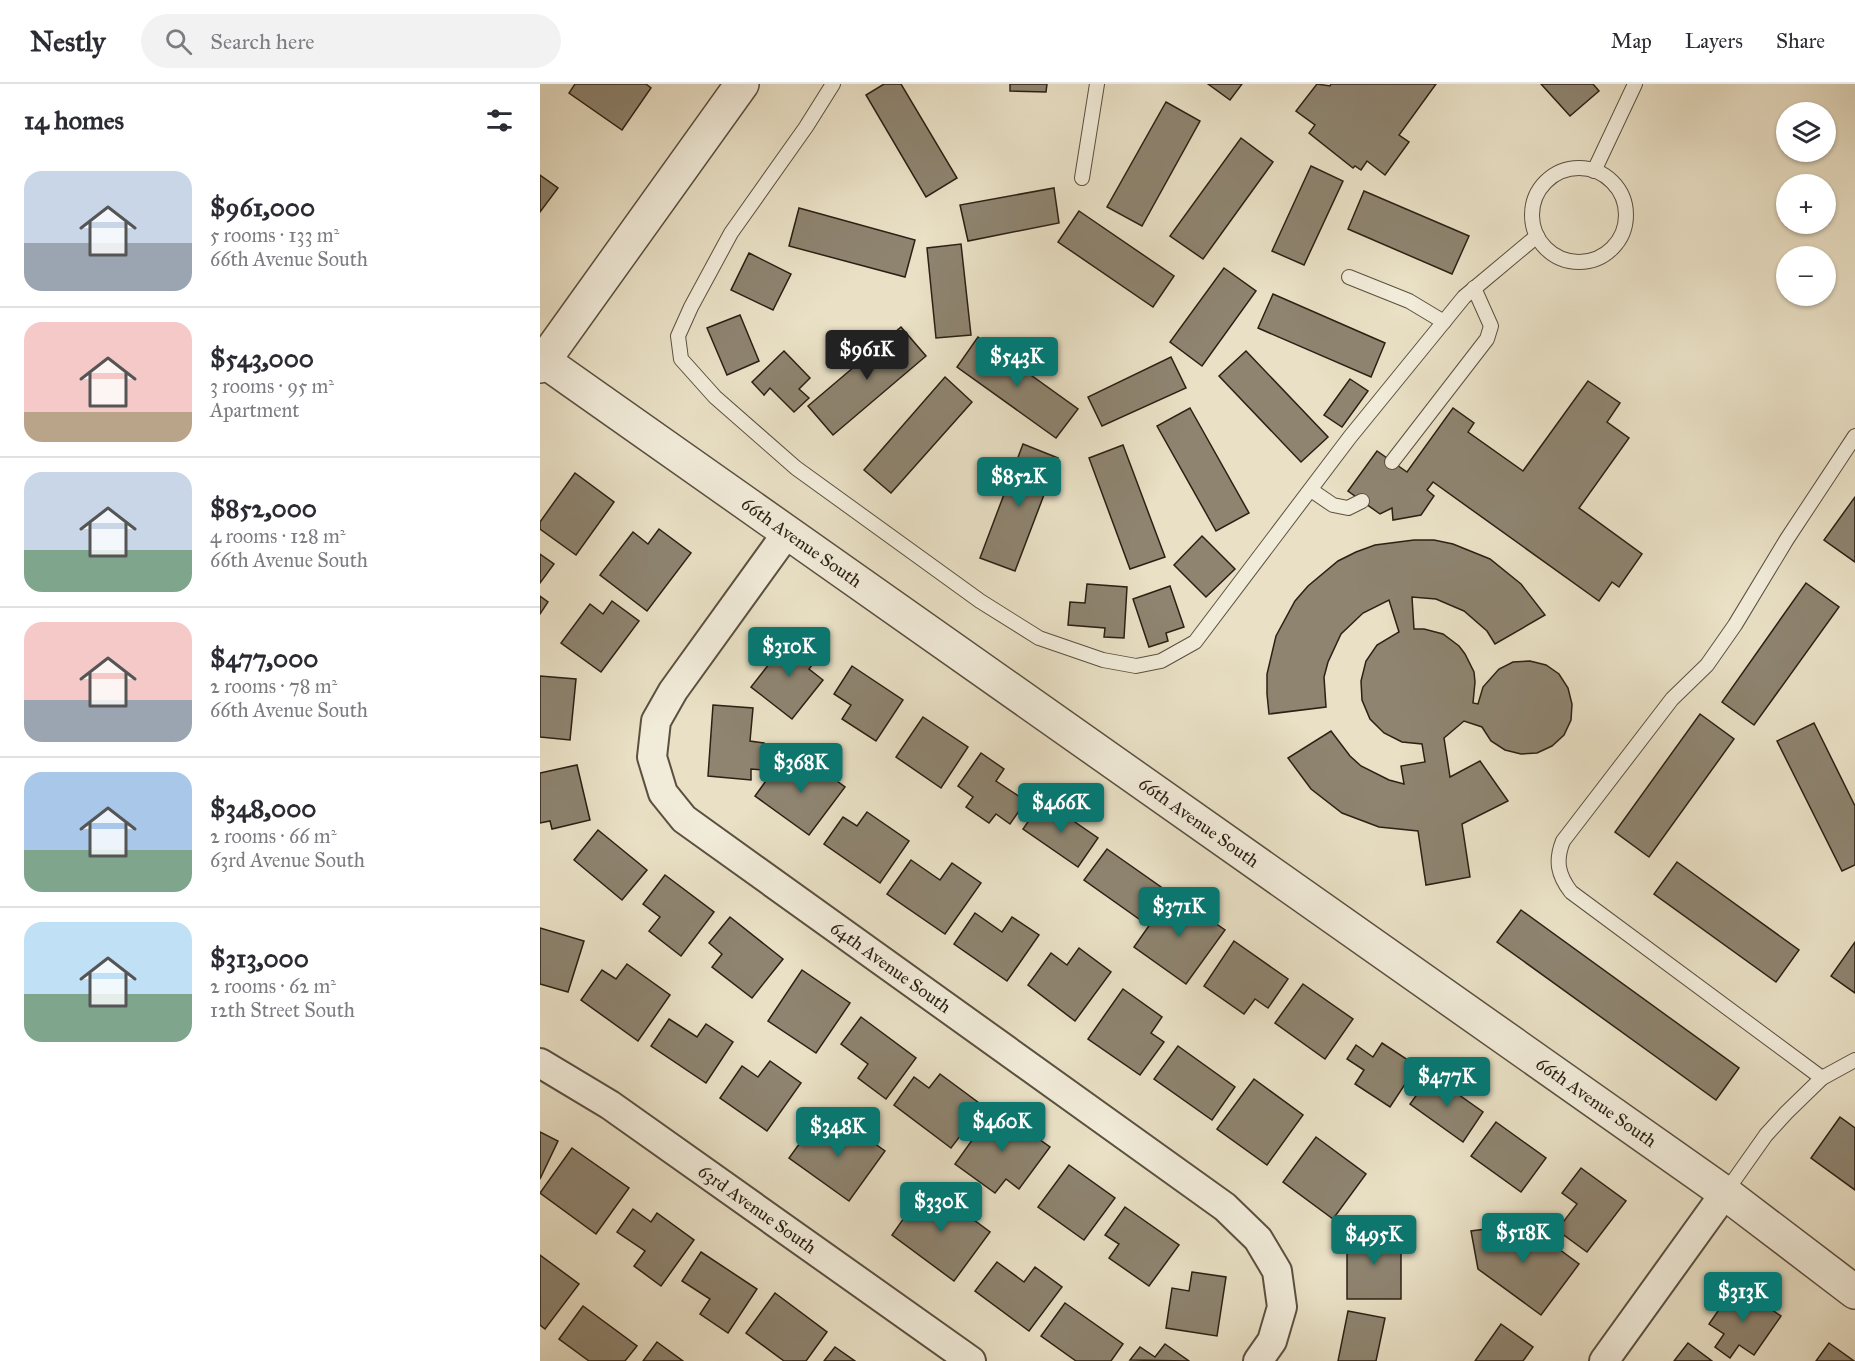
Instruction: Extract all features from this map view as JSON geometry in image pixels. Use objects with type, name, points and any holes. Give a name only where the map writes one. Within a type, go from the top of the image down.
[{"type":"street","points":[[541,361],[742,84]]},
{"type":"street","name":"66th Avenue South","points":[[541,361],[1725,1193],[1855,1292]]},
{"type":"street","name":"64th Avenue South","points":[[787,533],[673,691],[656,721],[652,757],[663,793],[684,819],[1226,1207],[1258,1239],[1277,1271],[1282,1307],[1272,1341],[1258,1361]]},
{"type":"street","name":"63rd Avenue South","points":[[540,1063],[610,1105],[971,1361]]},
{"type":"street","points":[[1604,1361],[1725,1193]]},
{"type":"lane","points":[[833,84],[806,127],[731,233],[678,336],[681,359],[715,398],[796,468],[981,601],[1039,638],[1103,660],[1136,666],[1161,661],[1195,642],[1350,437],[1464,297],[1537,236]]},
{"type":"lane","points":[[1082,178],[1097,84]]},
{"type":"lane","points":[[1594,171],[1635,84]]},
{"type":"lane","points":[[1576,168],[1594,171],[1610,180],[1622,194],[1626,212],[1624,231],[1615,246],[1600,257],[1582,262],[1564,260],[1548,250],[1537,236],[1532,218],[1534,200],[1544,184],[1558,173],[1576,168]]},
{"type":"lane","points":[[1349,277],[1409,301],[1444,322]]},
{"type":"lane","points":[[1392,462],[1487,339],[1491,326],[1474,288]]},
{"type":"lane","points":[[1822,1078],[1571,892],[1562,881],[1557,861],[1563,841],[1672,699],[1707,665],[1855,436]]},
{"type":"lane","points":[[1311,490],[1333,506],[1348,508],[1362,501]]},
{"type":"lane","points":[[1725,1193],[1766,1135],[1822,1078],[1855,1060]]},
{"type":"building","points":[[575,84],[646,84],[651,88],[622,130],[569,93]]},
{"type":"building","points":[[884,84],[901,84],[957,178],[926,197],[866,95]]},
{"type":"building","points":[[1010,84],[1047,84],[1046,92],[1010,91]]},
{"type":"building","points":[[1208,84],[1242,84],[1230,100]]},
{"type":"building","points":[[1317,84],[1330,86],[1331,84],[1436,84],[1399,135],[1409,142],[1385,175],[1367,161],[1361,170],[1355,166],[1353,168],[1309,133],[1315,125],[1296,111]]},
{"type":"building","points":[[1541,84],[1593,84],[1599,91],[1570,116]]},
{"type":"building","points":[[1166,102],[1200,121],[1142,226],[1107,207]]},
{"type":"building","points":[[1241,138],[1273,162],[1203,259],[1170,236]]},
{"type":"building","points":[[1311,166],[1343,181],[1304,265],[1272,251]]},
{"type":"building","points":[[540,175],[558,188],[540,212]]},
{"type":"building","points":[[1054,188],[1059,223],[968,241],[960,205]]},
{"type":"building","points":[[1364,191],[1469,236],[1452,274],[1348,229]]},
{"type":"building","points":[[799,208],[915,240],[905,277],[789,246]]},
{"type":"building","points":[[1079,211],[1174,276],[1153,307],[1058,242]]},
{"type":"building","points":[[961,244],[971,335],[936,338],[927,248]]},
{"type":"building","points":[[749,253],[791,274],[773,310],[731,290]]},
{"type":"building","points":[[1224,268],[1256,291],[1202,366],[1170,342]]},
{"type":"building","points":[[1273,294],[1385,343],[1371,377],[1258,328]]},
{"type":"building","points":[[740,315],[759,361],[727,375],[707,328]]},
{"type":"building","points":[[901,327],[926,356],[833,435],[808,406]]},
{"type":"building","points":[[978,337],[1078,409],[1056,438],[957,367]]},
{"type":"building","points":[[784,351],[810,378],[799,389],[809,398],[794,412],[770,388],[764,395],[752,382]]},
{"type":"building","points":[[1246,351],[1328,437],[1301,462],[1219,376]]},
{"type":"building","points":[[1171,357],[1186,388],[1102,426],[1088,397]]},
{"type":"building","points":[[945,377],[972,402],[891,493],[864,470]]},
{"type":"building","points":[[1350,379],[1368,391],[1342,427],[1324,415]]},
{"type":"building","points":[[1588,381],[1620,403],[1607,422],[1629,438],[1579,508],[1642,554],[1619,587],[1612,582],[1599,601],[1433,482],[1427,490],[1434,496],[1421,515],[1393,520],[1392,508],[1380,514],[1348,491],[1377,451],[1407,472],[1453,408],[1474,423],[1468,432],[1523,471]]},
{"type":"building","points":[[1190,408],[1249,513],[1216,531],[1157,426]]},
{"type":"building","points":[[1023,444],[1058,458],[1015,571],[980,558]]},
{"type":"building","points":[[1123,445],[1165,557],[1130,569],[1089,458]]},
{"type":"building","points":[[575,473],[614,502],[576,555],[540,529],[540,522]]},
{"type":"building","points":[[1855,497],[1855,562],[1824,540]]},
{"type":"building","points":[[659,529],[691,553],[647,611],[600,575],[633,532],[648,544]]},
{"type":"building","points":[[1202,536],[1235,569],[1206,597],[1174,565]]},
{"type":"building","points":[[1434,540],[1453,544],[1490,559],[1521,584],[1545,615],[1495,644],[1487,631],[1464,611],[1436,599],[1412,597],[1414,629],[1443,634],[1459,646],[1465,654],[1474,672],[1473,703],[1478,704],[1483,687],[1499,669],[1513,662],[1530,661],[1546,665],[1559,674],[1568,688],[1572,704],[1571,720],[1564,735],[1552,746],[1537,753],[1521,754],[1505,750],[1491,741],[1482,727],[1464,721],[1444,738],[1450,777],[1480,761],[1508,801],[1462,824],[1470,877],[1426,885],[1418,831],[1379,827],[1342,813],[1311,789],[1288,758],[1331,731],[1350,756],[1361,766],[1389,780],[1404,784],[1401,766],[1425,762],[1422,744],[1402,742],[1384,733],[1370,719],[1362,700],[1361,681],[1366,661],[1377,645],[1399,632],[1389,600],[1363,613],[1341,634],[1324,677],[1326,707],[1269,714],[1267,694],[1267,674],[1276,636],[1295,601],[1308,586],[1338,561],[1356,552],[1375,545]]},
{"type":"building","points":[[540,554],[554,564],[540,583]]},
{"type":"building","points":[[1806,583],[1839,607],[1754,725],[1722,702]]},
{"type":"building","points":[[1087,584],[1127,587],[1124,638],[1104,637],[1105,628],[1068,625],[1070,602],[1085,603]]},
{"type":"building","points":[[1170,586],[1184,627],[1166,633],[1168,641],[1149,647],[1133,599]]},
{"type":"building","points":[[540,596],[548,602],[540,614]]},
{"type":"building","points":[[612,601],[639,621],[601,672],[561,643],[590,604],[603,614]]},
{"type":"building","points":[[792,635],[819,656],[809,669],[823,680],[792,719],[751,687]]},
{"type":"building","points":[[852,666],[903,700],[876,741],[842,719],[851,705],[834,694]]},
{"type":"building","points":[[540,676],[576,679],[570,740],[540,737]]},
{"type":"building","points":[[713,705],[753,708],[750,741],[764,743],[763,770],[751,769],[751,780],[708,776]]},
{"type":"building","points":[[1700,714],[1734,739],[1649,857],[1615,832]]},
{"type":"building","points":[[923,717],[968,747],[941,788],[896,757]]},
{"type":"building","points":[[1814,723],[1855,806],[1855,865],[1842,871],[1777,741]]},
{"type":"building","points":[[981,753],[1004,769],[996,781],[1026,801],[1010,824],[996,814],[989,823],[966,807],[973,797],[958,786]]},
{"type":"building","points":[[804,757],[845,787],[809,835],[755,796],[779,763],[792,773]]},
{"type":"building","points":[[577,765],[590,820],[552,829],[550,821],[540,823],[540,773]]},
{"type":"building","points":[[1043,800],[1098,838],[1078,867],[1023,829]]},
{"type":"building","points":[[867,812],[909,841],[880,883],[824,844],[843,817],[857,826]]},
{"type":"building","points":[[598,830],[647,870],[622,900],[574,860]]},
{"type":"building","points":[[1107,849],[1161,887],[1139,919],[1084,880]]},
{"type":"building","points":[[911,860],[940,880],[952,863],[981,883],[945,934],[887,894]]},
{"type":"building","points":[[1677,862],[1799,950],[1776,982],[1654,894]]},
{"type":"building","points":[[665,875],[714,912],[681,956],[649,931],[660,917],[643,904]]},
{"type":"building","points":[[1172,893],[1225,930],[1186,984],[1134,947]]},
{"type":"building","points":[[1521,910],[1739,1068],[1716,1100],[1497,942]]},
{"type":"building","points":[[975,913],[1002,932],[1012,917],[1039,935],[1007,981],[954,944]]},
{"type":"building","points":[[730,917],[783,959],[752,998],[712,967],[722,954],[709,943]]},
{"type":"building","points":[[540,928],[584,941],[568,992],[540,984]]},
{"type":"building","points":[[1234,941],[1288,979],[1268,1008],[1255,999],[1244,1014],[1204,986]]},
{"type":"building","points":[[1855,942],[1855,993],[1831,976]]},
{"type":"building","points":[[1079,948],[1111,972],[1075,1021],[1028,985],[1051,953],[1067,965]]},
{"type":"building","points":[[627,964],[670,995],[638,1041],[581,1000],[602,970],[616,979]]},
{"type":"building","points":[[802,970],[850,1003],[816,1053],[768,1021]]},
{"type":"building","points":[[1303,984],[1353,1019],[1325,1059],[1275,1023]]},
{"type":"building","points":[[1123,989],[1162,1017],[1151,1033],[1164,1042],[1140,1075],[1088,1039]]},
{"type":"building","points":[[861,1017],[916,1058],[886,1099],[858,1078],[868,1064],[841,1044]]},
{"type":"building","points":[[669,1019],[697,1037],[706,1024],[733,1042],[706,1083],[651,1046]]},
{"type":"building","points":[[1382,1043],[1417,1066],[1390,1107],[1355,1084],[1364,1070],[1347,1059],[1356,1045],[1373,1057]]},
{"type":"building","points":[[1178,1046],[1235,1087],[1212,1120],[1154,1079]]},
{"type":"building","points":[[770,1061],[801,1083],[767,1131],[720,1098],[742,1066],[758,1077]]},
{"type":"building","points":[[940,1074],[983,1106],[951,1148],[894,1105],[914,1077],[929,1088]]},
{"type":"building","points":[[1431,1075],[1483,1112],[1463,1142],[1410,1104]]},
{"type":"building","points":[[1254,1079],[1303,1115],[1267,1165],[1217,1129]]},
{"type":"building","points":[[995,1108],[1050,1147],[1019,1189],[1006,1179],[995,1193],[955,1164]]},
{"type":"building","points":[[1840,1117],[1855,1128],[1855,1190],[1811,1158]]},
{"type":"building","points":[[840,1119],[885,1151],[849,1201],[789,1158],[813,1125],[828,1135]]},
{"type":"building","points":[[1496,1122],[1546,1158],[1521,1192],[1471,1156]]},
{"type":"building","points":[[540,1132],[558,1141],[540,1179]]},
{"type":"building","points":[[1316,1137],[1366,1174],[1333,1219],[1283,1182]]},
{"type":"building","points":[[572,1148],[629,1188],[596,1234],[540,1193]]},
{"type":"building","points":[[1069,1165],[1115,1198],[1084,1240],[1038,1207]]},
{"type":"building","points":[[1581,1168],[1626,1201],[1587,1252],[1557,1230],[1577,1204],[1562,1193]]},
{"type":"building","points":[[927,1185],[990,1232],[954,1281],[892,1235]]},
{"type":"building","points":[[1125,1207],[1179,1245],[1149,1286],[1109,1258],[1119,1244],[1105,1235]]},
{"type":"building","points":[[633,1209],[651,1222],[657,1213],[694,1240],[661,1286],[634,1266],[645,1251],[617,1232]]},
{"type":"building","points":[[1525,1224],[1579,1264],[1541,1315],[1478,1269],[1471,1231]]},
{"type":"building","points":[[1347,1233],[1401,1233],[1401,1299],[1347,1299]]},
{"type":"building","points":[[701,1252],[757,1289],[728,1333],[700,1314],[710,1299],[682,1281]]},
{"type":"building","points":[[540,1255],[579,1284],[545,1329],[540,1325]]},
{"type":"building","points":[[997,1262],[1024,1282],[1035,1267],[1062,1287],[1029,1331],[975,1291]]},
{"type":"building","points":[[1192,1272],[1226,1277],[1217,1336],[1166,1328],[1172,1288],[1189,1291]]},
{"type":"building","points":[[1736,1285],[1781,1316],[1754,1355],[1739,1345],[1730,1358],[1715,1347],[1724,1334],[1709,1324]]},
{"type":"building","points":[[775,1293],[827,1332],[806,1361],[784,1361],[746,1333]]},
{"type":"building","points":[[1065,1303],[1123,1344],[1111,1361],[1076,1361],[1041,1336]]},
{"type":"building","points":[[583,1306],[637,1346],[625,1361],[589,1361],[559,1339]]},
{"type":"building","points":[[1348,1311],[1385,1318],[1376,1361],[1338,1361]]},
{"type":"building","points":[[1501,1324],[1533,1347],[1523,1361],[1475,1361]]},
{"type":"building","points":[[657,1342],[683,1361],[643,1361]]},
{"type":"building","points":[[1688,1343],[1712,1361],[1674,1361]]},
{"type":"building","points":[[1829,1343],[1854,1361],[1816,1361]]},
{"type":"building","points":[[1165,1344],[1189,1361],[1130,1360],[1140,1347],[1155,1357]]},
{"type":"building","points":[[835,1347],[855,1361],[824,1361]]}]
